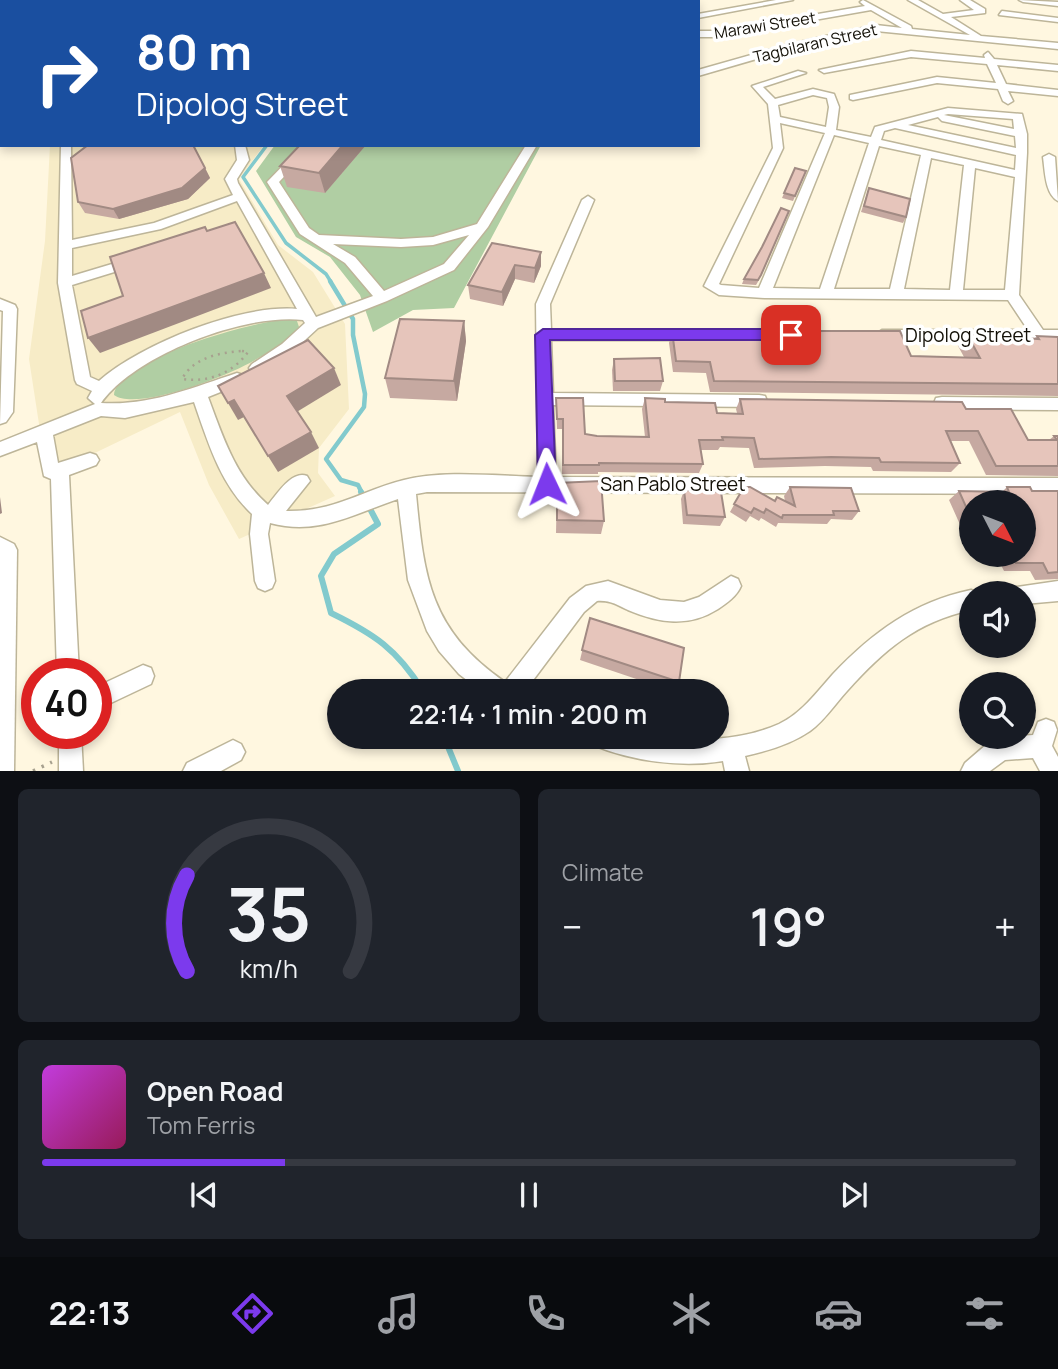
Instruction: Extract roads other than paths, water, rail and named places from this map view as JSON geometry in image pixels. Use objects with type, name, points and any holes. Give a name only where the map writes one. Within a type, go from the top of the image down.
[{"type":"street","points":[[700,16],[789,0]]},
{"type":"street","points":[[860,0],[910,29]]},
{"type":"street","points":[[912,0],[979,38],[1008,101]]},
{"type":"street","points":[[943,16],[982,11],[964,0]]},
{"type":"street","points":[[1023,0],[1058,4]]},
{"type":"street","name":"Marawi Street","points":[[700,34],[718,34],[873,7]]},
{"type":"street","points":[[1002,13],[1058,20]]},
{"type":"street","name":"Tagbilaran Street","points":[[700,72],[767,52],[865,30],[910,29],[1058,46]]},
{"type":"street","points":[[824,70],[911,54],[1058,68]]},
{"type":"street","points":[[764,293],[831,131],[834,98],[813,92],[796,74],[757,86],[773,103],[778,148],[711,286],[719,290],[764,293],[1012,295]]},
{"type":"street","points":[[853,97],[936,80],[1058,93]]},
{"type":"street","points":[[773,103],[813,92]]},
{"type":"street","points":[[825,294],[878,129],[929,115],[957,111],[1018,116],[1022,153],[1012,295],[1039,335]]},
{"type":"street","points":[[929,115],[1022,134]]},
{"type":"street","points":[[776,119],[1020,175]]},
{"type":"street","points":[[890,124],[1022,153]]},
{"type":"street","points":[[69,147],[65,283],[83,380],[99,388]]},
{"type":"street","points":[[240,147],[243,160],[231,179],[240,195],[248,224],[310,319]]},
{"type":"street","points":[[307,147],[273,182],[304,231],[350,260],[382,298]]},
{"type":"street","points":[[100,409],[95,400],[99,388],[132,364],[215,328],[264,315],[310,319],[339,315],[449,267],[482,227],[531,147]]},
{"type":"street","points":[[896,293],[927,153]]},
{"type":"street","points":[[1049,157],[1052,184],[1058,197]]},
{"type":"street","points":[[956,294],[970,162]]},
{"type":"street","points":[[65,245],[157,226],[240,195]]},
{"type":"street","points":[[547,484],[543,304],[588,200]]},
{"type":"street","points":[[318,239],[401,243],[433,241],[482,227]]},
{"type":"street","points":[[65,283],[141,259]]},
{"type":"street","points":[[0,304],[10,309],[5,412],[0,417]]},
{"type":"street","points":[[0,449],[100,409],[125,411],[199,394],[258,368],[287,348],[310,319]]},
{"type":"street","points":[[543,335],[805,335]]},
{"type":"street","name":"Dipolog Street","points":[[860,335],[1058,335]]},
{"type":"street","points":[[199,394],[230,476],[244,496],[266,513]]},
{"type":"street","points":[[545,399],[772,401]]},
{"type":"street","points":[[921,402],[1058,404]]},
{"type":"street","points":[[44,432],[48,469],[60,471],[90,460]]},
{"type":"street","points":[[60,471],[67,658]]},
{"type":"street","points":[[265,581],[259,534],[266,513],[301,481]]},
{"type":"street","name":"San Pablo Street","points":[[266,513],[279,520],[293,522],[343,512],[396,490],[427,484],[1058,486]]},
{"type":"street","points":[[396,490],[425,609],[444,641],[462,662],[484,679]]},
{"type":"street","points":[[0,546],[7,550],[2,771]]},
{"type":"street","points":[[521,679],[588,594],[611,592],[653,610],[671,614],[701,609],[731,586]]},
{"type":"street","points":[[1036,593],[1058,592]]},
{"type":"street","points":[[650,749],[701,762],[734,760],[806,720],[872,648],[905,623],[933,610],[959,603]]},
{"type":"street","points":[[112,691],[143,676]]},
{"type":"street","points":[[972,771],[997,750],[1043,738],[1053,771]]},
{"type":"street","points":[[195,771],[233,752]]},
{"type":"waterway","points":[[266,147],[243,177],[286,243],[326,274],[331,282]]},
{"type":"waterway","points":[[330,281],[353,319],[353,335],[365,394],[364,407],[326,459],[341,480],[358,485],[362,493]]},
{"type":"waterway","points":[[361,492],[364,498]]},
{"type":"waterway","points":[[368,505],[378,524],[334,554],[321,576],[331,613],[383,644],[415,679]]},
{"type":"waterway","points":[[449,749],[458,771]]}]
